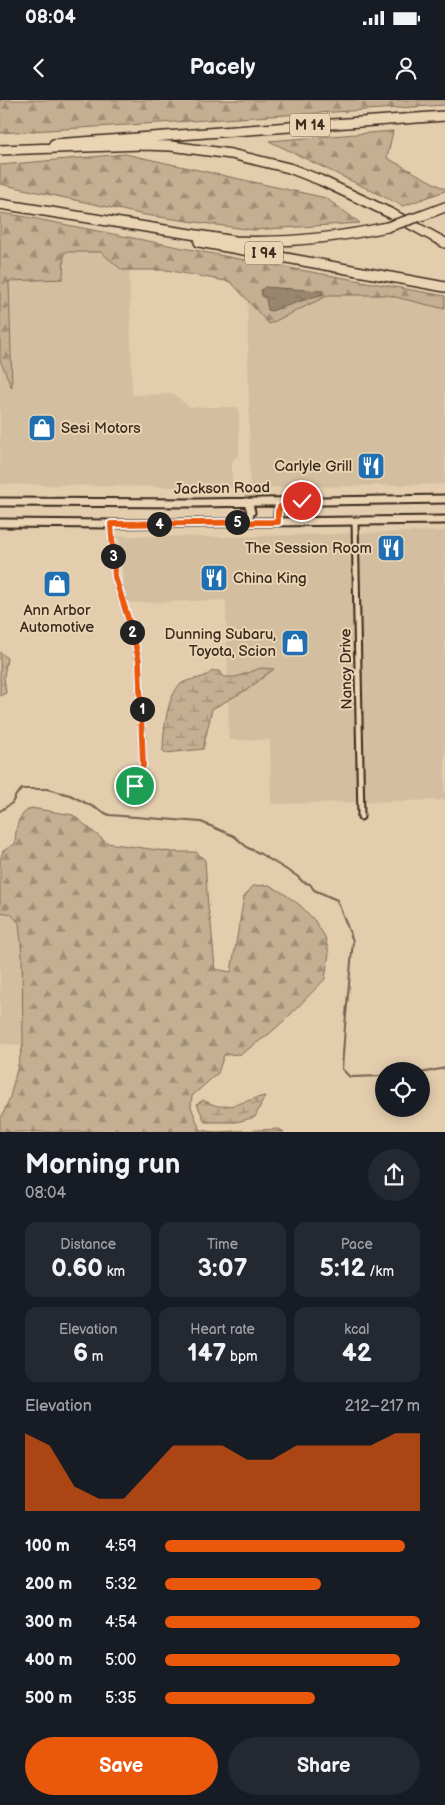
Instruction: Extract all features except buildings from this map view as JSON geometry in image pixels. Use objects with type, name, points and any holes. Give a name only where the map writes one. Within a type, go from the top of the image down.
[{"type":"highway","name":"M 14","points":[[17,149],[68,142],[445,116]]},
{"type":"highway","points":[[0,150],[142,145],[171,146],[209,150],[262,160],[289,168],[346,191],[445,243]]},
{"type":"highway","name":"I 94","points":[[0,204],[84,218],[128,230],[445,287]]},
{"type":"highway","points":[[84,218],[210,238],[266,242],[320,239],[353,234],[387,227],[445,207]]},
{"type":"main road","name":"Jackson Road","points":[[0,503],[445,499]]},
{"type":"main road","points":[[278,522],[280,507],[302,501]]},
{"type":"main road","points":[[226,522],[249,516],[251,508],[246,502]]},
{"type":"main road","points":[[0,523],[111,524],[431,521],[445,519]]},
{"type":"street","name":"Nancy Drive","points":[[355,521],[361,817]]},
{"type":"street","points":[[111,524],[115,577],[133,634],[139,661],[143,765],[139,780],[135,786]]},
{"type":"shaded area","points":[[63,252],[129,252],[132,395],[174,394],[189,407],[239,407],[239,454],[232,461],[232,488],[0,484],[0,308],[9,280]]},
{"type":"shaded area","points":[[247,273],[445,304],[445,484],[250,488]]},
{"type":"shaded area","points":[[445,531],[445,800],[271,804],[270,740],[229,740],[226,600],[128,603],[124,590],[119,536],[222,537]]},
{"type":"shaded area","points":[[0,912],[11,914],[19,923],[22,955],[23,1045],[0,1044]]},
{"type":"green space","points":[[0,100],[445,100],[445,105],[0,133]]},
{"type":"green space","points":[[393,131],[387,158],[445,189],[445,191],[403,206],[269,141]]},
{"type":"green space","points":[[125,154],[326,198],[360,223],[253,230],[145,215],[0,184],[0,165]]},
{"type":"green space","points":[[0,213],[445,296],[445,309],[387,295],[329,295],[269,324],[231,282],[166,270],[122,270],[101,252],[64,252],[63,279],[9,281],[12,388],[0,360]]},
{"type":"green space","points":[[0,652],[7,658],[4,677],[6,693],[0,696]]},
{"type":"green space","points":[[261,668],[274,669],[248,689],[212,709],[203,749],[166,753],[163,751],[167,713],[178,687],[184,682],[202,677],[212,671],[219,671],[223,677],[236,677]]},
{"type":"green space","points":[[31,808],[73,815],[107,843],[172,852],[196,852],[205,860],[215,969],[231,972],[244,897],[253,886],[269,885],[283,893],[301,906],[315,921],[325,937],[329,953],[325,979],[268,1035],[241,1054],[224,1055],[218,1073],[192,1096],[191,1107],[200,1130],[214,1132],[0,1132],[0,1121],[10,1097],[23,1045],[22,955],[19,923],[11,914],[0,912],[0,860],[3,851],[15,844],[20,819]]},
{"type":"green space","points":[[265,1096],[255,1117],[237,1122],[205,1122],[197,1104],[203,1100],[218,1106],[230,1106]]},
{"type":"green space","points":[[279,1129],[284,1132],[214,1132]]},
{"type":"water","points":[[265,287],[322,291],[323,294],[271,311],[268,310],[266,299],[262,296],[261,290]]},
{"type":"waterway","points":[[0,811],[12,803],[22,789],[47,789],[70,795],[109,815],[201,822],[234,836],[248,848],[297,876],[303,882],[310,884],[314,890],[337,900],[353,941],[342,1069],[350,1077],[375,1076]]},
{"type":"waterway","points":[[430,1071],[445,1068]]},
{"type":"place","name":"Sesi Motors","points":[[42,428]]},
{"type":"place","name":"Carlyle Grill","points":[[371,466]]},
{"type":"place","name":"The Session Room","points":[[391,548]]},
{"type":"place","name":"China King","points":[[214,578]]},
{"type":"place","name":"Ann Arbor Automotive","points":[[57,584]]},
{"type":"place","name":"Dunning Subaru, Toyota, Scion","points":[[295,643]]},
{"type":"route","points":[[135,786],[142,774],[143,765],[141,682],[133,634],[115,577],[111,524],[278,522],[277,515],[280,507],[302,501]]}]
